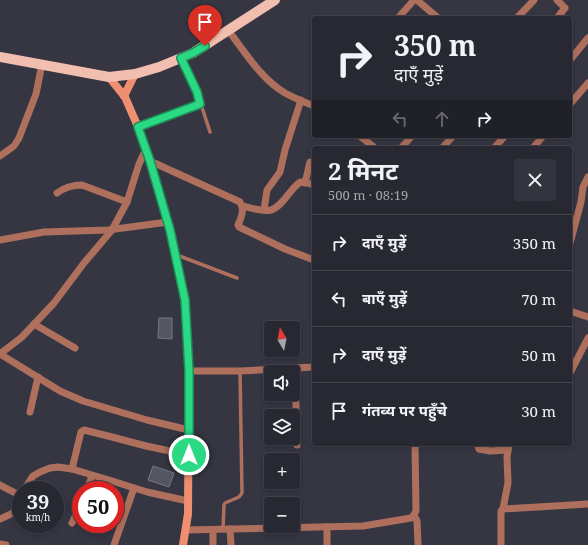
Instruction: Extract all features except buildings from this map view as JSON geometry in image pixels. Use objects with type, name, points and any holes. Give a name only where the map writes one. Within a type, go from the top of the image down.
[{"type":"main road","points":[[0,57],[109,77],[135,74],[159,67],[193,53],[275,0]]},
{"type":"main road","points":[[124,96],[135,74]]},
{"type":"main road","points":[[109,77],[124,96],[146,149],[168,222],[185,300],[189,371],[189,455],[188,514],[183,545]]},
{"type":"street","points":[[400,16],[414,0]]},
{"type":"street","points":[[417,0],[436,16]]},
{"type":"street","points":[[519,16],[534,0]]},
{"type":"street","points":[[557,0],[565,8],[559,16]]},
{"type":"street","points":[[228,30],[261,73],[273,84],[285,93],[312,105]]},
{"type":"street","points":[[572,58],[588,38]]},
{"type":"street","points":[[0,156],[14,146],[20,138],[36,94],[42,64]]},
{"type":"street","points":[[572,102],[585,91],[588,83]]},
{"type":"street","points":[[264,210],[267,190],[280,172],[285,150],[301,100]]},
{"type":"street","points":[[403,146],[410,138]]},
{"type":"street","points":[[444,146],[451,138]]},
{"type":"street","points":[[496,146],[502,138]]},
{"type":"street","points":[[535,146],[541,138]]},
{"type":"street","points":[[146,149],[139,164],[127,202],[112,230],[84,263],[54,303],[22,337],[0,354],[60,391],[83,401],[147,420],[189,430]]},
{"type":"street","points":[[150,161],[240,202],[243,209],[239,227],[285,249],[312,259]]},
{"type":"street","points":[[305,183],[310,162]]},
{"type":"street","points":[[572,236],[584,187],[588,177]]},
{"type":"street","points":[[242,206],[271,210],[279,205],[298,184],[302,182],[312,185]]},
{"type":"street","points":[[57,193],[67,186],[82,185],[127,202]]},
{"type":"street","points":[[0,240],[44,232],[112,230],[168,222]]},
{"type":"street","points":[[572,312],[588,316]]},
{"type":"street","points":[[34,324],[74,348]]},
{"type":"street","points":[[572,369],[588,338]]},
{"type":"street","points":[[300,368],[312,367]]},
{"type":"street","points":[[189,371],[264,370]]},
{"type":"street","points":[[30,412],[38,378]]},
{"type":"street","points":[[72,469],[81,432],[84,430],[146,446],[189,455]]},
{"type":"street","points":[[186,530],[363,526],[411,518],[416,511],[415,446]]},
{"type":"street","points":[[478,446],[479,449],[490,451],[508,447],[508,483],[503,509],[501,511],[501,545]]},
{"type":"street","points":[[30,481],[33,476],[40,472],[58,467],[72,469],[147,492],[188,501]]},
{"type":"street","points":[[90,481],[92,476]]},
{"type":"street","points":[[0,485],[21,496],[13,513],[0,519]]},
{"type":"street","points":[[114,545],[134,488]]},
{"type":"street","points":[[503,509],[588,504]]},
{"type":"street","points":[[414,515],[417,520],[418,545]]},
{"type":"street","points":[[327,526],[327,545]]},
{"type":"street","points":[[227,529],[231,545]]},
{"type":"street","points":[[213,530],[213,545]]},
{"type":"street","points":[[0,544],[6,545]]},
{"type":"lane","points":[[181,58],[197,92],[210,132]]},
{"type":"lane","points":[[138,127],[200,104]]},
{"type":"lane","points":[[176,254],[237,278]]},
{"type":"lane","points":[[227,529],[224,505],[225,503],[239,497],[242,493],[240,371]]},
{"type":"route","points":[[189,455],[189,371],[185,300],[170,230],[150,161],[138,127],[200,104],[197,92],[181,58],[205,46]]}]
